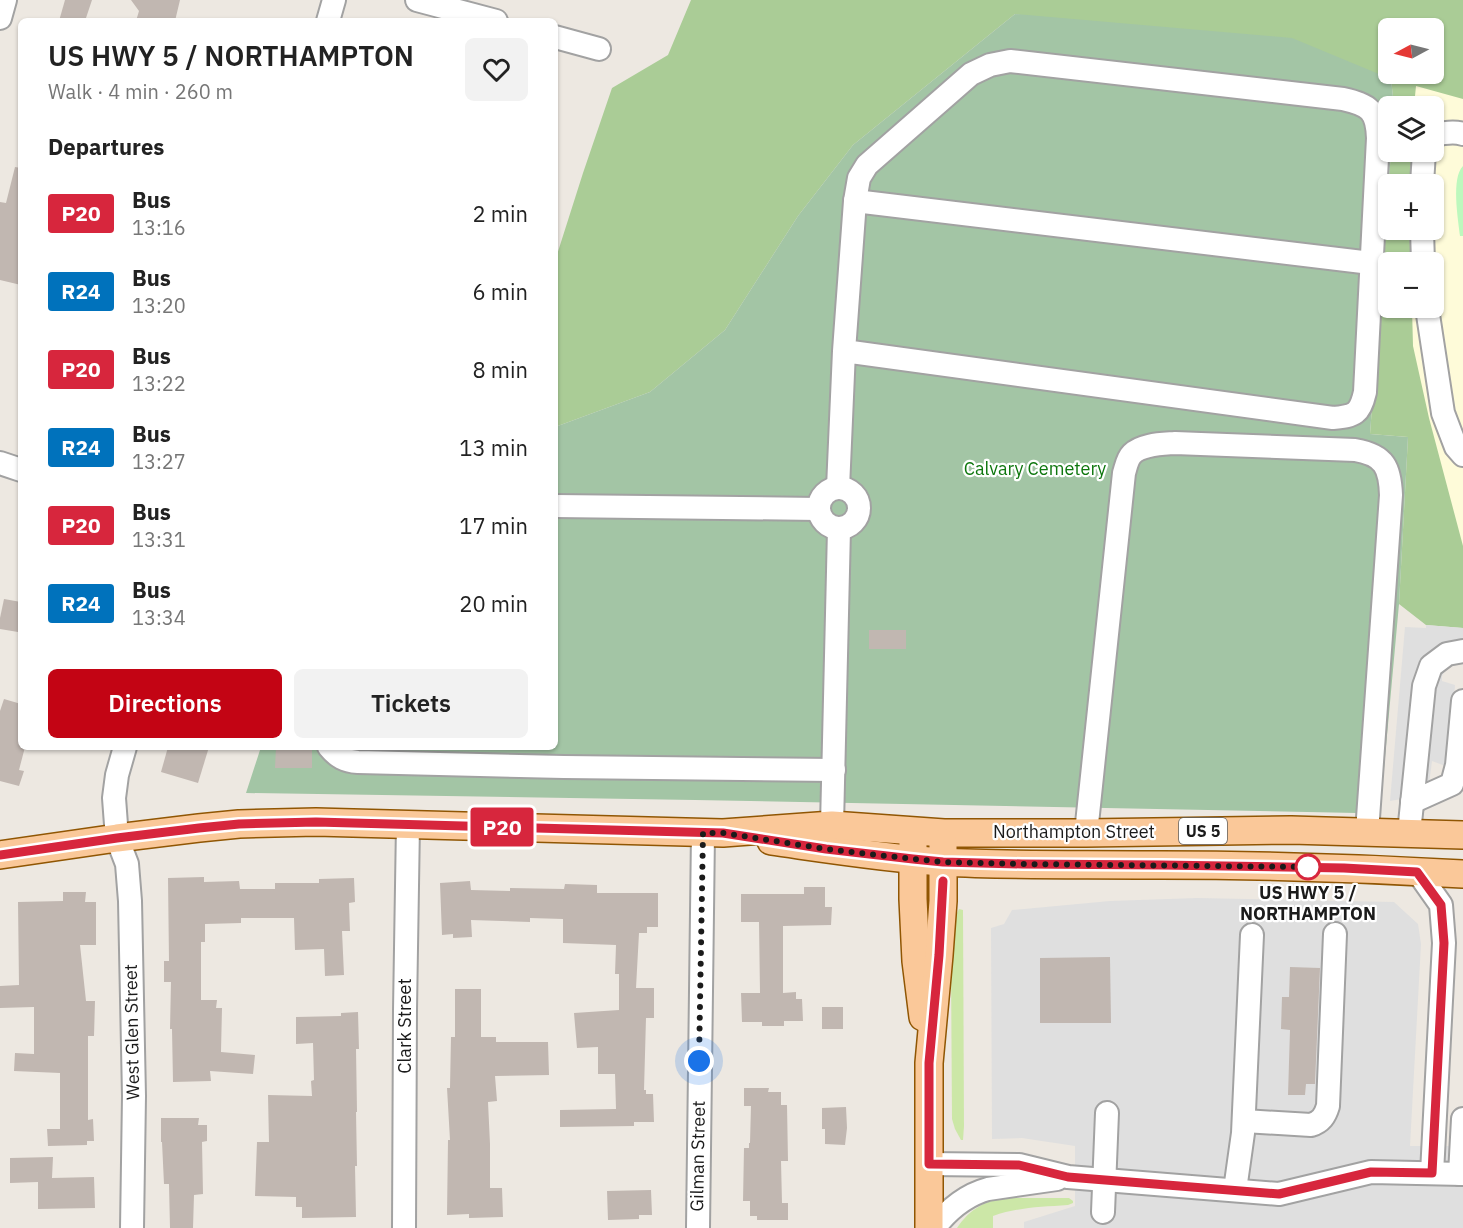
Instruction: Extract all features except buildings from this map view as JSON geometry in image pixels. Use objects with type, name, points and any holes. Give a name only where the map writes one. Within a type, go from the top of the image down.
[{"type":"main road","name":"Northampton Street","points":[[0,855],[117,838],[239,824],[316,822],[713,833],[832,825],[944,832],[1086,833],[1291,830],[1463,835]]},
{"type":"main road","points":[[913,830],[916,961],[929,1063]]},
{"type":"main road","points":[[929,1228],[929,1063],[939,955],[944,832]]},
{"type":"main road","name":"Northampton Street","points":[[713,833],[943,862],[1344,868],[1463,874]]},
{"type":"main road","points":[[1202,865],[1284,853],[1463,861]]},
{"type":"street","points":[[0,18],[5,0]]},
{"type":"street","points":[[329,18],[334,0]]},
{"type":"street","points":[[417,0],[485,18]]},
{"type":"street","points":[[558,38],[599,49]]},
{"type":"street","points":[[838,488],[844,351],[855,201],[859,178],[867,165],[971,74],[983,67],[1010,61],[1343,99],[1355,102],[1374,114],[1378,125],[1378,138],[1365,392],[1359,409],[1353,414],[1333,418],[844,351]]},
{"type":"street","points":[[1444,134],[1463,134]]},
{"type":"street","points":[[855,201],[1371,263]]},
{"type":"street","points":[[1429,318],[1443,413],[1456,447],[1463,455]]},
{"type":"street","points":[[1086,833],[1124,473],[1131,455],[1139,449],[1175,443],[1355,450],[1369,452],[1379,458],[1386,468],[1390,479],[1391,495],[1366,832]]},
{"type":"street","points":[[0,463],[18,469]]},
{"type":"street","points":[[838,488],[853,495],[858,507],[856,519],[839,529],[827,525],[819,509],[825,493],[838,488]]},
{"type":"street","points":[[558,506],[819,509]]},
{"type":"street","points":[[832,825],[839,529]]},
{"type":"street","points":[[1409,833],[1424,686],[1431,666],[1447,654],[1463,651]]},
{"type":"street","points":[[1412,802],[1452,784],[1457,765],[1463,701]]},
{"type":"street","name":"West Glen Street","points":[[124,750],[117,775],[114,798],[117,838],[126,864],[130,901],[134,1096],[132,1228]]},
{"type":"street","points":[[332,750],[341,758],[358,762],[834,770]]},
{"type":"street","name":"Clark Street","points":[[404,1228],[408,824]]},
{"type":"street","name":"Gilman Street","points":[[698,1228],[713,833]]},
{"type":"street","points":[[1417,872],[1441,905],[1444,943],[1432,1173]]},
{"type":"street","points":[[1244,1121],[1311,1125],[1318,1123],[1326,1113],[1329,1095],[1335,934]]},
{"type":"street","points":[[1235,1190],[1244,1121],[1252,935]]},
{"type":"street","points":[[1103,1212],[1107,1113]]},
{"type":"street","points":[[929,1164],[1019,1165],[1068,1177],[1279,1194],[1371,1172],[1462,1174],[1463,1119]]},
{"type":"street","points":[[934,1228],[960,1203],[978,1192],[1068,1177]]},
{"type":"shaded area","points":[[1463,39],[1463,607],[1408,437],[1370,434],[1381,318],[1444,318],[1444,252],[1387,252],[1388,240],[1444,240],[1444,174],[1391,174],[1392,162],[1444,162],[1444,96],[1397,96],[1398,84],[1444,84],[1444,62]]},
{"type":"shaded area","points":[[1426,625],[1463,628],[1463,659],[1447,667],[1442,676],[1442,681],[1455,685],[1448,767],[1432,761],[1429,784],[1407,798],[1390,801],[1405,627],[1426,628]]},
{"type":"shaded area","points":[[1197,898],[1394,902],[1418,924],[1421,944],[1410,1146],[1463,1146],[1463,1228],[1024,1228],[1024,1222],[1075,1206],[1075,1146],[1022,1138],[992,1139],[991,928],[1004,924],[1012,910],[1110,901]]},
{"type":"green space","points":[[691,0],[1463,0],[1463,99],[1416,86],[1415,96],[1393,96],[1392,84],[1444,84],[1444,18],[1378,18],[1378,77],[1015,14],[853,145],[798,216],[725,330],[650,392],[558,426],[558,252],[612,88],[668,55]]},
{"type":"green space","name":"Calvary Cemetery","points":[[1015,14],[1292,38],[1378,74],[1378,84],[1392,84],[1393,96],[1378,96],[1378,162],[1390,162],[1389,174],[1378,174],[1378,240],[1384,240],[1384,252],[1378,252],[1379,318],[1370,434],[1408,437],[1399,604],[1380,812],[246,793],[260,750],[558,750],[558,426],[650,392],[725,330],[798,216],[853,145]]},
{"type":"green space","points":[[1390,162],[1411,162],[1411,174],[1389,174]]},
{"type":"green space","points":[[1463,166],[1463,236],[1460,236],[1456,189],[1459,172]]},
{"type":"green space","points":[[1384,240],[1411,240],[1412,252],[1384,252]]},
{"type":"green space","points":[[1379,318],[1412,318],[1413,346],[1429,418],[1463,546],[1463,628],[1426,625],[1399,604],[1408,437],[1370,434]]},
{"type":"green space","points":[[959,909],[963,910],[963,1140],[955,1129],[952,1119],[951,967],[955,917]]},
{"type":"green space","points":[[1008,1198],[1069,1198],[1073,1203],[1021,1209],[993,1216],[993,1228],[957,1228],[967,1216],[985,1203]]},
{"type":"bus line","name":"P20","points":[[0,855],[199,828],[239,824],[316,822],[723,833],[826,849],[943,862],[1344,868],[1417,872],[1441,905],[1444,943],[1432,1173],[1371,1172],[1279,1194],[1068,1177],[1019,1165],[929,1164],[929,1063],[943,881]]},
{"type":"place","name":"US HWY 5 / NORTHAMPTON","points":[[1308,867]]},
{"type":"route","points":[[699,1061],[703,833],[723,833],[826,849],[943,862],[1308,867]]}]
